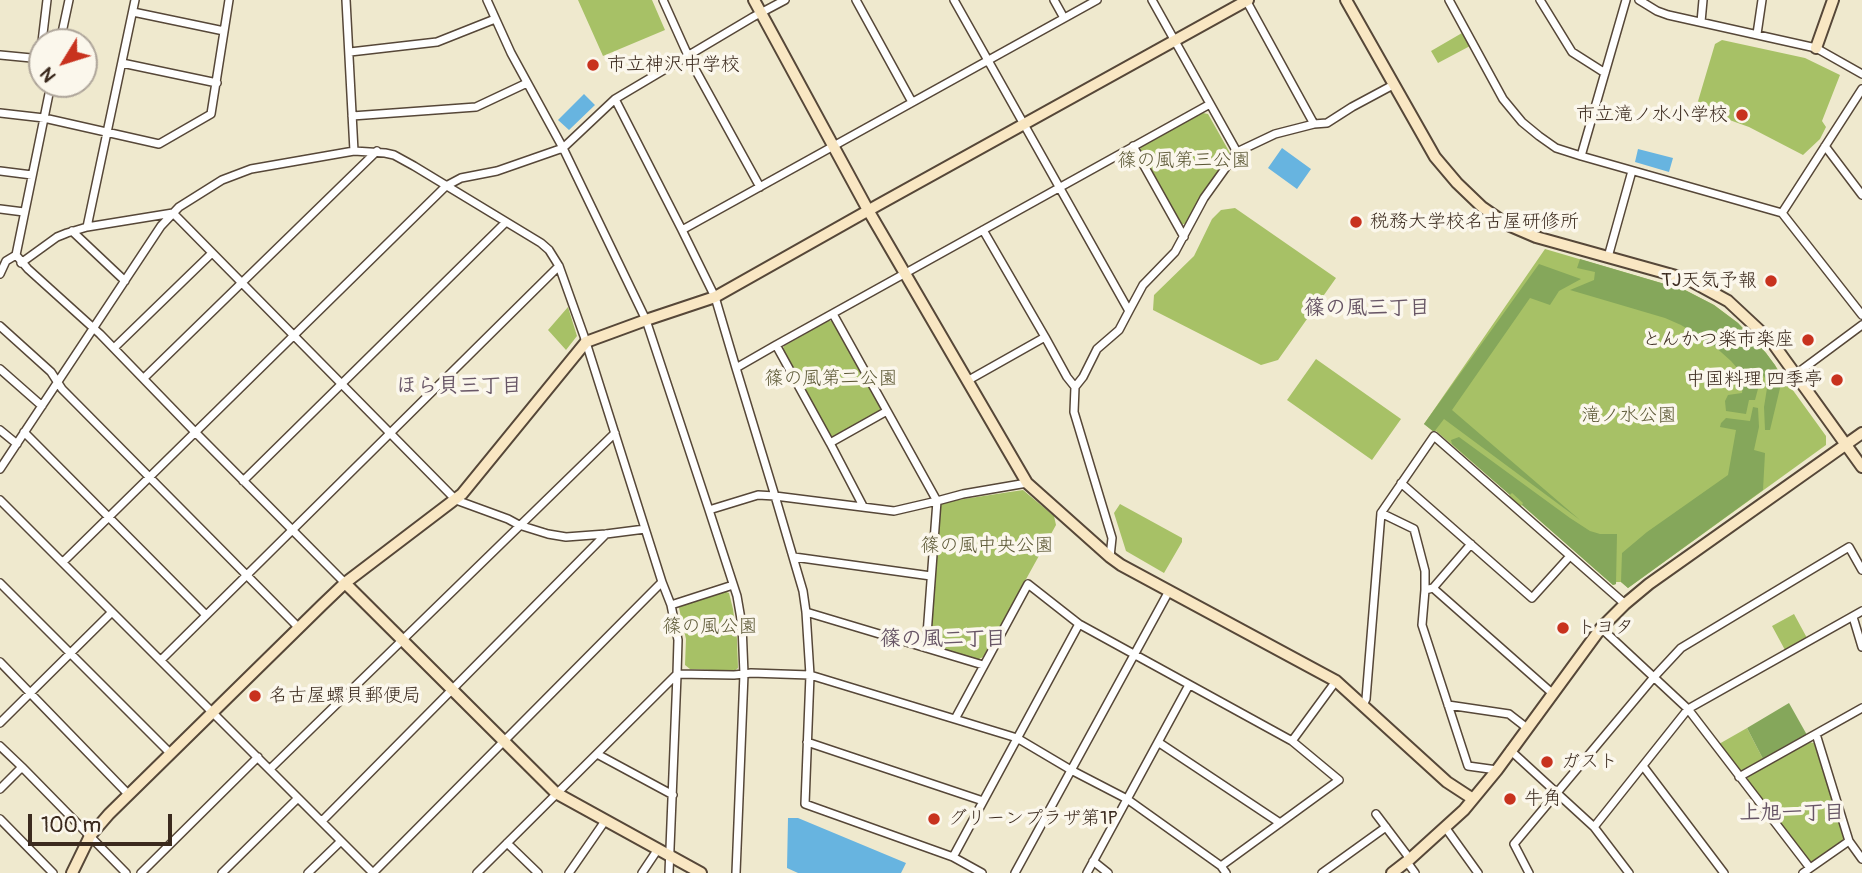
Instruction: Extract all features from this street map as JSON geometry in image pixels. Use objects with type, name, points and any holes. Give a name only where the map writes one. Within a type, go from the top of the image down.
[{"type":"street","points":[[44,28],[47,0]]},
{"type":"street","points":[[63,28],[69,0]]},
{"type":"street","points":[[87,227],[135,0]]},
{"type":"street","points":[[0,113],[44,118],[159,145],[211,114],[229,0]]},
{"type":"street","points":[[346,0],[354,151]]},
{"type":"street","points":[[488,0],[527,83],[564,148],[646,320],[733,585],[742,625],[744,674],[736,873]]},
{"type":"street","points":[[663,0],[688,55],[760,187]]},
{"type":"street","points":[[754,0],[868,210],[1027,483],[1110,557],[1336,681],[1447,782],[1473,799]]},
{"type":"street","points":[[63,562],[446,186],[461,178],[497,171],[564,148],[615,99],[785,0]]},
{"type":"street","points":[[856,0],[912,102]]},
{"type":"street","points":[[954,0],[1129,311]]},
{"type":"street","points":[[1054,0],[1064,18]]},
{"type":"street","points":[[682,230],[1097,0]]},
{"type":"street","points":[[1152,0],[1237,152]]},
{"type":"street","points":[[72,873],[90,836],[108,814],[345,583],[456,500],[586,342],[715,297],[1247,0],[1314,124]]},
{"type":"street","points":[[1346,0],[1435,157],[1482,207],[1508,225],[1536,237],[1693,282],[1728,301],[1772,342],[1862,467]]},
{"type":"street","points":[[1449,0],[1503,99],[1522,122],[1556,148],[1782,213],[1862,315]]},
{"type":"street","points":[[1540,0],[1572,52],[1605,73]]},
{"type":"street","points":[[1581,156],[1626,0]]},
{"type":"street","points":[[1639,0],[1668,15],[1816,48],[1862,74]]},
{"type":"street","points":[[1701,22],[1703,0]]},
{"type":"street","points":[[1757,34],[1762,0]]},
{"type":"street","points":[[1816,48],[1833,0]]},
{"type":"street","points":[[133,12],[224,31]]},
{"type":"street","points":[[349,52],[437,42],[495,19]]},
{"type":"street","points":[[0,55],[28,58]]},
{"type":"street","points":[[122,63],[217,83]]},
{"type":"street","points":[[352,116],[476,107],[527,83]]},
{"type":"street","points":[[1110,557],[1112,538],[1074,412],[1075,387],[1097,349],[1119,330],[1143,285],[1175,252],[1214,183],[1237,152],[1275,134],[1328,123],[1392,85]]},
{"type":"street","points":[[1782,213],[1862,89]]},
{"type":"street","points":[[48,98],[16,255],[21,262],[114,348],[243,481],[556,793],[701,873]]},
{"type":"street","points":[[615,99],[715,297],[794,557],[806,612],[810,675],[805,804],[953,857],[982,873]]},
{"type":"street","points":[[736,368],[1210,104]]},
{"type":"street","points":[[1133,146],[1184,237]]},
{"type":"street","points":[[1825,146],[1862,195]]},
{"type":"street","points":[[0,469],[161,226],[179,207],[222,180],[251,169],[354,151],[394,155],[541,243],[559,266],[671,605],[678,640],[669,873]]},
{"type":"street","points":[[144,378],[377,152]]},
{"type":"street","points":[[0,171],[32,175]]},
{"type":"street","points":[[1608,257],[1632,171]]},
{"type":"street","points":[[0,209],[24,212]]},
{"type":"street","points":[[21,262],[57,237],[72,231],[173,213]]},
{"type":"street","points":[[173,213],[456,500],[536,531],[566,537],[645,529]]},
{"type":"street","points":[[243,481],[506,222]]},
{"type":"street","points":[[983,230],[1075,387]]},
{"type":"street","points":[[72,231],[125,281]]},
{"type":"street","points":[[114,348],[212,253]]},
{"type":"street","points":[[0,274],[6,261],[16,255]]},
{"type":"street","points":[[161,660],[559,266]]},
{"type":"street","points":[[833,314],[937,501],[926,648]]},
{"type":"street","points":[[0,326],[51,372],[62,389],[299,628]]},
{"type":"street","points":[[1796,374],[1862,326]]},
{"type":"street","points":[[967,381],[1045,337]]},
{"type":"street","points":[[776,345],[863,506]]},
{"type":"street","points":[[0,369],[42,405]]},
{"type":"street","points":[[830,443],[887,411]]},
{"type":"street","points":[[0,430],[17,444]]},
{"type":"street","points":[[24,432],[206,615]]},
{"type":"street","points":[[270,769],[615,433]]},
{"type":"street","points":[[1392,873],[1460,815],[1497,770],[1601,628],[1625,604],[1660,576],[1862,433]]},
{"type":"street","points":[[1363,705],[1366,699],[1381,513],[1434,436],[1625,604]]},
{"type":"street","points":[[709,510],[758,495],[894,510],[1027,483]]},
{"type":"street","points":[[1401,483],[1532,598],[1570,556]]},
{"type":"street","points":[[0,500],[373,873],[663,582]]},
{"type":"street","points":[[1381,513],[1414,529],[1429,589],[1422,625],[1468,766],[1497,770]]},
{"type":"street","points":[[322,821],[606,534]]},
{"type":"street","points":[[1429,589],[1471,544]]},
{"type":"street","points":[[1528,873],[1514,844],[1681,648],[1849,547],[1862,570]]},
{"type":"street","points":[[794,557],[931,576]]},
{"type":"street","points":[[0,583],[171,754]]},
{"type":"street","points":[[477,873],[677,674],[810,675],[1017,738],[1127,799],[1223,870],[1280,823],[1339,780],[1292,741],[1079,624],[1028,584],[955,719]]},
{"type":"street","points":[[671,605],[733,585]]},
{"type":"street","points":[[1429,589],[1552,693]]},
{"type":"street","points":[[1015,873],[1168,591]]},
{"type":"street","points":[[1594,828],[1688,709],[1862,611]]},
{"type":"street","points":[[0,723],[112,612]]},
{"type":"street","points":[[806,612],[983,665]]},
{"type":"street","points":[[1853,617],[1862,647]]},
{"type":"street","points":[[953,857],[1079,624]]},
{"type":"street","points":[[1601,628],[1688,709],[1806,871],[1849,841]]},
{"type":"street","points":[[0,662],[128,794]]},
{"type":"street","points":[[1292,741],[1336,681]]},
{"type":"street","points":[[1087,873],[1189,685]]},
{"type":"street","points":[[1448,705],[1509,714],[1527,728]]},
{"type":"street","points":[[1740,777],[1862,708]]},
{"type":"street","points":[[1816,734],[1849,841],[1862,859]]},
{"type":"street","points":[[807,742],[983,801]]},
{"type":"street","points":[[1158,742],[1280,823]]},
{"type":"street","points":[[0,746],[126,873]]},
{"type":"street","points":[[1510,750],[1594,828],[1629,873]]},
{"type":"street","points":[[597,754],[673,794]]},
{"type":"street","points":[[141,873],[258,757]]},
{"type":"street","points":[[1643,766],[1724,873]]},
{"type":"street","points":[[0,789],[22,767]]},
{"type":"street","points":[[222,873],[298,798]]},
{"type":"street","points":[[1376,814],[1415,873]]},
{"type":"street","points":[[0,820],[53,873]]},
{"type":"street","points":[[569,873],[605,821]]},
{"type":"street","points":[[1322,873],[1386,827]]},
{"type":"street","points":[[1445,827],[1478,873]]},
{"type":"street","points":[[308,873],[341,841]]},
{"type":"street","points":[[507,843],[538,873]]},
{"type":"street","points":[[642,873],[658,849]]},
{"type":"street","points":[[1093,861],[1108,873]]},
{"type":"green space","points":[[578,0],[652,0],[665,30],[603,56]]},
{"type":"green space","points":[[1462,33],[1470,46],[1438,63],[1431,51]]},
{"type":"green space","points":[[1722,40],[1805,58],[1840,75],[1822,121],[1826,127],[1820,139],[1803,155],[1749,127],[1696,108],[1715,44]]},
{"type":"green space","name":"篠の風第三公園","points":[[1203,113],[1208,114],[1230,153],[1201,197],[1188,223],[1180,225],[1140,151],[1141,146]]},
{"type":"green space","points":[[1235,208],[1336,278],[1278,360],[1261,365],[1153,310],[1154,295],[1194,256],[1212,219],[1221,210]]},
{"type":"green space","name":"滝ノ水公園","points":[[1545,249],[1685,290],[1714,305],[1738,323],[1766,353],[1826,436],[1826,445],[1628,588],[1621,582],[1613,585],[1522,505],[1520,507],[1508,497],[1510,495],[1436,431],[1424,424]]},
{"type":"green space","points":[[1580,259],[1685,290],[1714,305],[1738,323],[1766,353],[1779,373],[1781,384],[1770,430],[1765,430],[1764,407],[1768,382],[1762,374],[1755,400],[1749,400],[1746,414],[1726,411],[1725,401],[1728,395],[1742,393],[1744,376],[1731,361],[1712,344],[1681,325],[1570,290],[1594,280],[1595,272],[1577,268]]},
{"type":"green space","points":[[1539,264],[1581,279],[1559,291],[1550,305],[1530,298],[1452,410],[1580,520],[1444,419],[1434,432],[1424,424]]},
{"type":"green space","points":[[568,307],[577,336],[566,350],[548,330]]},
{"type":"green space","name":"篠の風第二公園","points":[[832,321],[880,407],[880,412],[834,438],[829,435],[782,351],[784,346]]},
{"type":"green space","points":[[1316,359],[1401,419],[1372,460],[1287,400]]},
{"type":"green space","points":[[1753,407],[1758,408],[1759,427],[1754,450],[1765,453],[1763,490],[1628,588],[1621,582],[1622,553],[1728,475],[1736,430],[1720,427],[1721,423],[1726,418],[1750,421]]},
{"type":"green space","points":[[1459,437],[1590,531],[1617,534],[1616,584],[1613,585],[1522,505],[1512,493],[1510,495],[1452,444],[1451,440]]},
{"type":"green space","name":"篠の風中央公園","points":[[1023,490],[1054,516],[1056,525],[983,657],[977,660],[934,646],[930,641],[939,506],[944,502]]},
{"type":"green space","points":[[1120,504],[1182,538],[1164,573],[1126,551],[1114,513]]},
{"type":"green space","name":"篠の風公園","points":[[724,591],[729,593],[733,609],[738,668],[734,671],[690,669],[685,665],[686,639],[679,608]]},
{"type":"green space","points":[[1794,614],[1807,638],[1785,650],[1772,626]]},
{"type":"green space","points":[[1789,703],[1807,735],[1763,759],[1747,728]]},
{"type":"green space","points":[[1747,728],[1763,759],[1739,770],[1719,744]]},
{"type":"green space","points":[[1809,742],[1814,743],[1844,836],[1843,840],[1814,861],[1808,861],[1747,781],[1748,776]]},
{"type":"water","points":[[584,94],[595,105],[569,130],[558,120]]},
{"type":"water","points":[[1282,148],[1311,169],[1297,189],[1268,168]]},
{"type":"water","points":[[1638,149],[1673,158],[1669,172],[1635,162]]},
{"type":"water","points":[[788,818],[798,818],[906,863],[901,873],[798,873],[787,868]]},
{"type":"place","name":"市立神沢中学校","points":[[593,65]]},
{"type":"place","name":"市立滝ノ水小学校","points":[[1742,115]]},
{"type":"place","name":"税務大学校名古屋研修所","points":[[1356,222]]},
{"type":"place","name":"TJ天気予報","points":[[1771,281]]},
{"type":"place","name":"とんかつ楽市楽座","points":[[1808,340]]},
{"type":"place","name":"中国料理 四季亭","points":[[1837,380]]},
{"type":"place","name":"トヨタ","points":[[1563,628]]},
{"type":"place","name":"名古屋螺貝郵便局","points":[[255,696]]},
{"type":"place","name":"ガスト","points":[[1547,762]]},
{"type":"place","name":"牛角","points":[[1510,799]]},
{"type":"place","name":"グリーンプラザ第1P","points":[[934,819]]},
{"type":"district","name":"篠の風三丁目","points":[[1367,309]]},
{"type":"district","name":"ほら貝三丁目","points":[[459,387]]},
{"type":"district","name":"篠の風二丁目","points":[[943,640]]},
{"type":"district","name":"上旭一丁目","points":[[1792,814]]}]
